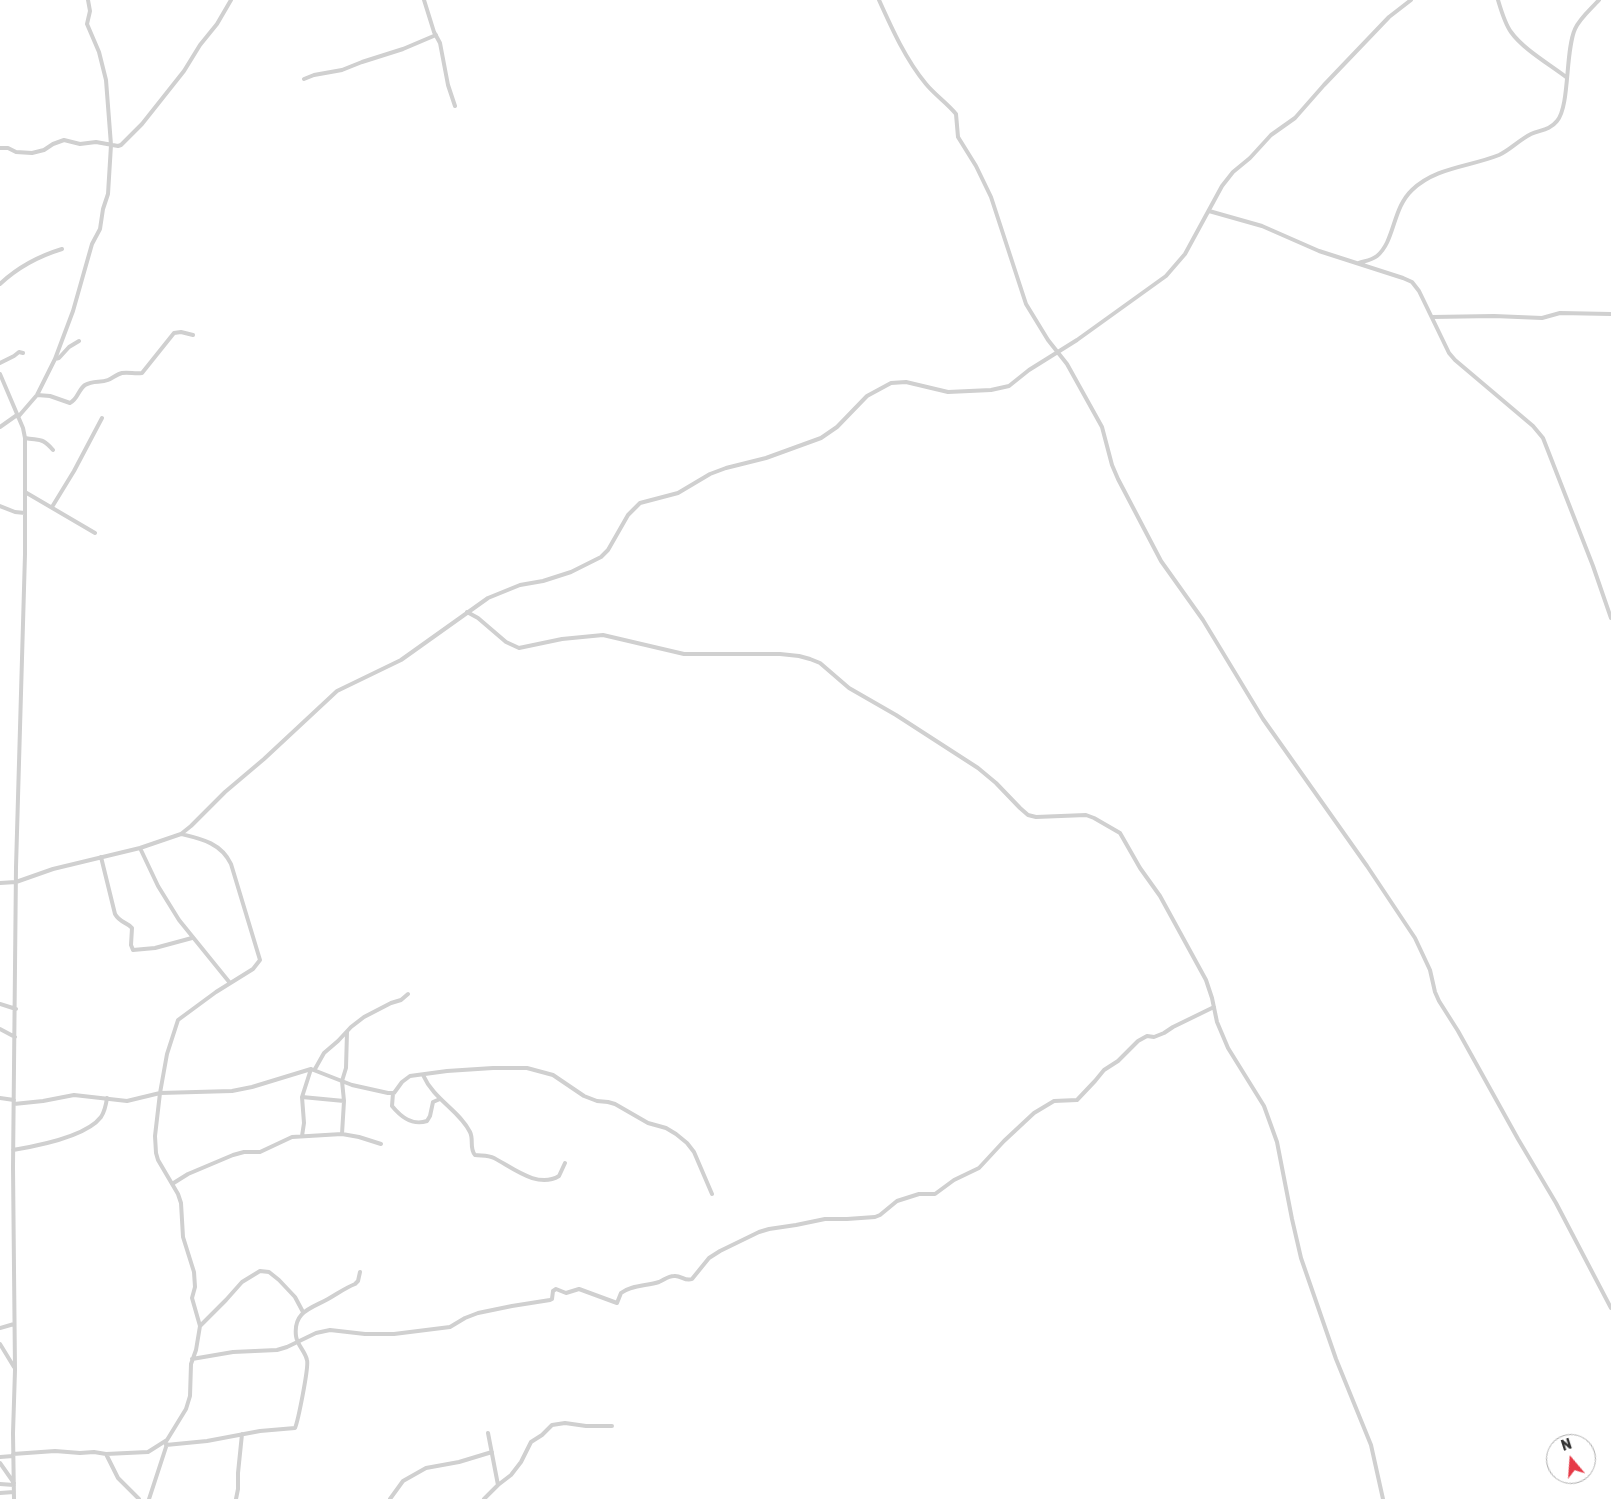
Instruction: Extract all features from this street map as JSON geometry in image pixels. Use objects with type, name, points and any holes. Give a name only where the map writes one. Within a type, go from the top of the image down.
[{"type":"street","points":[[0,427],[18,416],[37,395],[55,359],[73,311],[92,244],[100,229],[103,209],[108,194],[111,145],[106,80],[99,52],[87,24],[90,11],[88,0]]},
{"type":"street","points":[[0,148],[32,153],[44,150],[64,140],[80,144],[96,142],[121,145],[142,124],[189,64],[231,0]]},
{"type":"street","points":[[424,0],[440,43],[448,85],[456,106]]},
{"type":"street","points":[[879,0],[916,71],[932,92],[956,114],[958,137],[976,166],[991,197],[1026,304],[1048,340],[1058,351],[1072,373],[1102,427],[1118,479],[1161,561],[1199,614],[1263,719],[1367,866],[1415,938],[1430,970],[1439,1001],[1556,1203],[1611,1308]]},
{"type":"street","points":[[0,883],[16,882],[53,869],[140,848],[181,834],[337,691],[401,660],[488,598],[510,588],[550,579],[599,559],[608,550],[628,515],[640,504],[678,493],[710,474],[726,468],[766,458],[826,436],[861,401],[890,383],[902,381],[948,392],[1005,388],[1077,340],[1166,276],[1185,254],[1222,186],[1233,172],[1250,158],[1271,134],[1295,118],[1318,91],[1389,17],[1411,0]]},
{"type":"street","points":[[1498,0],[1510,31],[1514,36],[1566,77]]},
{"type":"street","points":[[1357,263],[1377,256],[1383,248],[1403,200],[1421,183],[1452,168],[1502,154],[1527,136],[1551,128],[1561,116],[1575,29],[1581,19],[1599,0]]},
{"type":"street","points":[[304,79],[314,75],[342,70],[403,49],[436,35]]},
{"type":"street","points":[[1209,211],[1262,226],[1319,251],[1412,282],[1419,290],[1449,353],[1533,426],[1543,438],[1593,566],[1611,618]]},
{"type":"street","points":[[0,284],[18,270],[51,252],[62,249]]},
{"type":"street","points":[[1432,317],[1494,316],[1542,318],[1560,313],[1611,314]]},
{"type":"street","points":[[37,395],[50,396],[70,403],[76,398],[81,389],[94,381],[107,381],[116,375],[125,373],[142,373],[174,332],[193,334]]},
{"type":"street","points":[[55,359],[59,358],[69,347],[79,341]]},
{"type":"street","points":[[0,363],[18,352],[23,353]]},
{"type":"street","points":[[0,374],[25,438],[25,513],[16,882],[13,1150],[14,1499]]},
{"type":"street","points":[[52,507],[74,471],[102,418]]},
{"type":"street","points":[[25,438],[47,442],[53,450]]},
{"type":"street","points":[[25,492],[95,533]]},
{"type":"street","points":[[0,506],[15,512],[25,513]]},
{"type":"street","points":[[467,612],[478,618],[506,642],[519,648],[562,639],[603,635],[684,654],[780,654],[804,657],[816,661],[850,688],[978,768],[1028,815],[1036,817],[1083,814],[1118,831],[1125,840],[1143,874],[1160,896],[1188,945],[1206,980],[1217,1022],[1228,1048],[1260,1099],[1273,1128],[1301,1258],[1333,1352],[1371,1445],[1383,1499]]},
{"type":"street","points":[[149,1499],[167,1440],[189,1401],[192,1359],[196,1350],[200,1326],[192,1298],[195,1287],[194,1272],[182,1237],[181,1203],[156,1153],[155,1136],[167,1054],[178,1020],[190,1010],[253,969],[260,960],[231,864],[222,850],[201,839],[181,834]]},
{"type":"street","points":[[140,848],[167,902],[192,938],[230,983]]},
{"type":"street","points":[[100,857],[115,914],[121,922],[132,928],[131,945],[133,950],[155,948],[192,938]]},
{"type":"street","points":[[302,1136],[304,1123],[302,1098],[313,1069],[324,1052],[364,1018],[388,1004],[401,1000],[408,994]]},
{"type":"street","points":[[0,1004],[16,1009]]},
{"type":"street","points":[[192,1359],[233,1352],[277,1350],[316,1333],[330,1330],[365,1334],[394,1334],[450,1327],[478,1313],[550,1300],[552,1299],[553,1291],[556,1290],[566,1293],[579,1289],[617,1303],[621,1293],[632,1288],[652,1284],[672,1276],[679,1276],[685,1280],[692,1279],[709,1258],[720,1251],[769,1229],[796,1226],[825,1218],[856,1219],[878,1216],[893,1202],[919,1194],[935,1194],[954,1180],[974,1171],[1034,1113],[1054,1101],[1077,1100],[1090,1088],[1104,1070],[1118,1061],[1138,1041],[1147,1036],[1154,1037],[1164,1033],[1214,1007]]},
{"type":"street","points":[[0,1029],[15,1036]]},
{"type":"street","points":[[342,1134],[344,1101],[342,1081],[346,1068],[347,1032]]},
{"type":"street","points":[[440,1099],[433,1102],[430,1116],[426,1121],[414,1122],[405,1118],[392,1106],[393,1093],[405,1079],[414,1075],[493,1068],[527,1068],[552,1075],[592,1099],[612,1102],[648,1123],[666,1128],[676,1134],[694,1152],[712,1194]]},
{"type":"street","points":[[0,1098],[14,1102],[43,1101],[74,1095],[133,1100],[160,1094],[237,1090],[313,1069],[374,1091],[393,1093]]},
{"type":"street","points":[[423,1075],[430,1088],[470,1131],[471,1146],[475,1155],[493,1158],[511,1169],[542,1180],[551,1180],[559,1176],[565,1163]]},
{"type":"street","points":[[13,1150],[59,1140],[84,1129],[100,1118],[107,1098]]},
{"type":"street","points":[[302,1098],[344,1101]]},
{"type":"street","points":[[172,1184],[188,1174],[233,1155],[244,1152],[260,1152],[288,1137],[342,1134],[381,1144]]},
{"type":"street","points":[[200,1326],[242,1282],[255,1273],[265,1271],[269,1272],[288,1289],[303,1312]]},
{"type":"street","points":[[166,1445],[295,1428],[308,1364],[297,1342],[296,1330],[303,1312],[327,1300],[342,1289],[355,1284],[358,1281],[360,1272]]},
{"type":"street","points":[[0,1328],[14,1324]]},
{"type":"street","points":[[0,1344],[14,1367]]},
{"type":"street","points":[[486,1498],[522,1462],[530,1442],[542,1435],[552,1425],[565,1423],[586,1426],[612,1426]]},
{"type":"street","points":[[488,1433],[498,1485]]},
{"type":"street","points":[[236,1499],[242,1434]]},
{"type":"street","points":[[0,1457],[56,1451],[106,1454],[148,1452],[167,1440]]},
{"type":"street","points":[[390,1499],[403,1481],[426,1468],[459,1462],[492,1452]]},
{"type":"street","points":[[106,1454],[118,1478],[139,1499]]},
{"type":"street","points":[[0,1463],[14,1484]]},
{"type":"street","points":[[0,1484],[14,1484]]},
{"type":"street","points":[[0,1493],[14,1492]]}]
